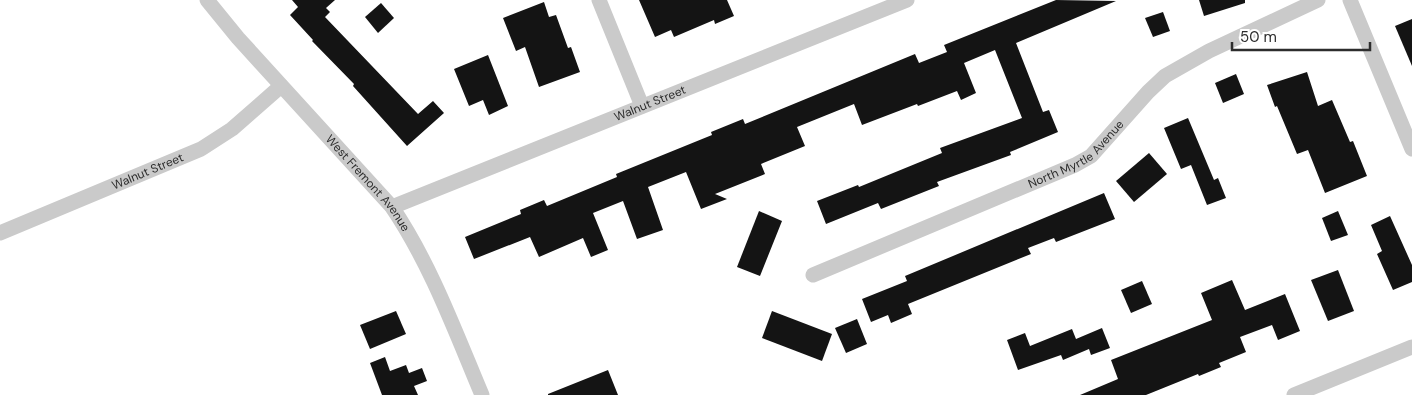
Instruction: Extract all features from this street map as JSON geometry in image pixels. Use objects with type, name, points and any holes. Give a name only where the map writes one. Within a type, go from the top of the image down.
[{"type":"street","name":"West Fremont Avenue","points":[[207,0],[238,38],[392,207],[410,234],[432,276],[482,395]]},
{"type":"street","points":[[599,0],[642,106]]},
{"type":"street","name":"Walnut Street","points":[[392,207],[642,106],[880,5],[907,0]]},
{"type":"street","name":"North Myrtle Avenue","points":[[813,275],[1075,165],[1091,156],[1148,92],[1165,76],[1209,51],[1318,0]]},
{"type":"street","points":[[1350,0],[1408,128],[1412,148]]},
{"type":"street","name":"Walnut Street","points":[[0,233],[201,149],[232,128],[281,86]]},
{"type":"street","points":[[1294,395],[1412,347]]},
{"type":"building","points":[[292,0],[335,0],[326,8],[330,12],[325,17],[418,114],[433,101],[444,113],[407,146],[353,86],[354,84],[312,41],[290,15],[298,7]]},
{"type":"building","points":[[639,0],[727,0],[734,16],[715,24],[714,20],[674,37],[671,30],[655,37]]},
{"type":"building","points":[[1056,0],[1116,1],[1016,43],[1043,112],[1049,110],[1058,132],[1010,152],[1011,155],[937,182],[939,186],[881,209],[878,203],[826,224],[817,201],[858,185],[859,187],[942,153],[940,148],[1022,118],[995,50],[964,63],[976,93],[961,100],[957,91],[862,125],[854,104],[797,127],[805,146],[761,164],[765,174],[715,194],[727,199],[701,209],[686,172],[648,187],[663,230],[637,239],[623,201],[593,213],[608,250],[591,257],[583,238],[539,257],[530,237],[474,259],[465,237],[521,214],[520,210],[544,200],[547,206],[617,177],[616,174],[712,135],[711,132],[743,119],[745,124],[915,54],[919,63],[947,52],[944,45]]},
{"type":"building","points":[[1199,0],[1245,0],[1245,3],[1204,16]]},
{"type":"building","points":[[544,2],[549,17],[556,15],[568,48],[571,47],[580,72],[539,87],[525,47],[516,51],[503,18]]},
{"type":"building","points":[[381,3],[394,18],[378,33],[365,17]]},
{"type":"building","points":[[1163,12],[1170,31],[1153,37],[1145,18]]},
{"type":"building","points":[[1412,19],[1412,66],[1395,26]]},
{"type":"building","points":[[488,55],[508,106],[489,115],[483,100],[469,106],[454,69]]},
{"type":"building","points":[[1307,72],[1318,106],[1332,100],[1350,142],[1353,141],[1367,176],[1325,193],[1308,150],[1297,154],[1267,85]]},
{"type":"building","points":[[1236,74],[1244,94],[1223,103],[1215,83]]},
{"type":"building","points":[[1188,118],[1214,180],[1218,178],[1226,198],[1207,205],[1191,165],[1181,169],[1164,128]]},
{"type":"building","points":[[1149,153],[1167,174],[1134,202],[1116,181]]},
{"type":"building","points":[[1104,193],[1115,219],[1056,242],[1054,238],[1028,248],[1031,254],[908,304],[912,314],[891,323],[888,315],[871,322],[862,299],[907,281],[905,276]]},
{"type":"building","points":[[759,211],[782,221],[760,276],[737,267]]},
{"type":"building","points":[[1338,211],[1348,235],[1331,241],[1322,218]]},
{"type":"building","points":[[1390,216],[1412,265],[1412,282],[1393,290],[1377,254],[1382,251],[1371,225]]},
{"type":"building","points":[[1338,270],[1354,311],[1328,321],[1311,280]]},
{"type":"building","points":[[1232,280],[1245,310],[1285,294],[1300,331],[1278,340],[1272,325],[1240,337],[1246,352],[1219,363],[1221,367],[1146,395],[1080,395],[1118,379],[1111,360],[1212,320],[1201,293]]},
{"type":"building","points":[[1142,281],[1152,304],[1131,313],[1121,290]]},
{"type":"building","points":[[396,311],[406,334],[370,349],[360,325]]},
{"type":"building","points":[[772,311],[832,334],[822,361],[762,338]]},
{"type":"building","points":[[857,319],[867,344],[846,353],[835,328]]},
{"type":"building","points":[[1102,328],[1110,348],[1091,355],[1089,349],[1063,360],[1061,355],[1018,370],[1007,340],[1025,333],[1030,346],[1072,329],[1076,339]]},
{"type":"building","points":[[385,357],[390,371],[406,365],[409,373],[422,368],[427,381],[414,386],[418,395],[382,395],[370,363]]},
{"type":"building","points":[[608,370],[618,395],[548,395],[548,394]]}]
